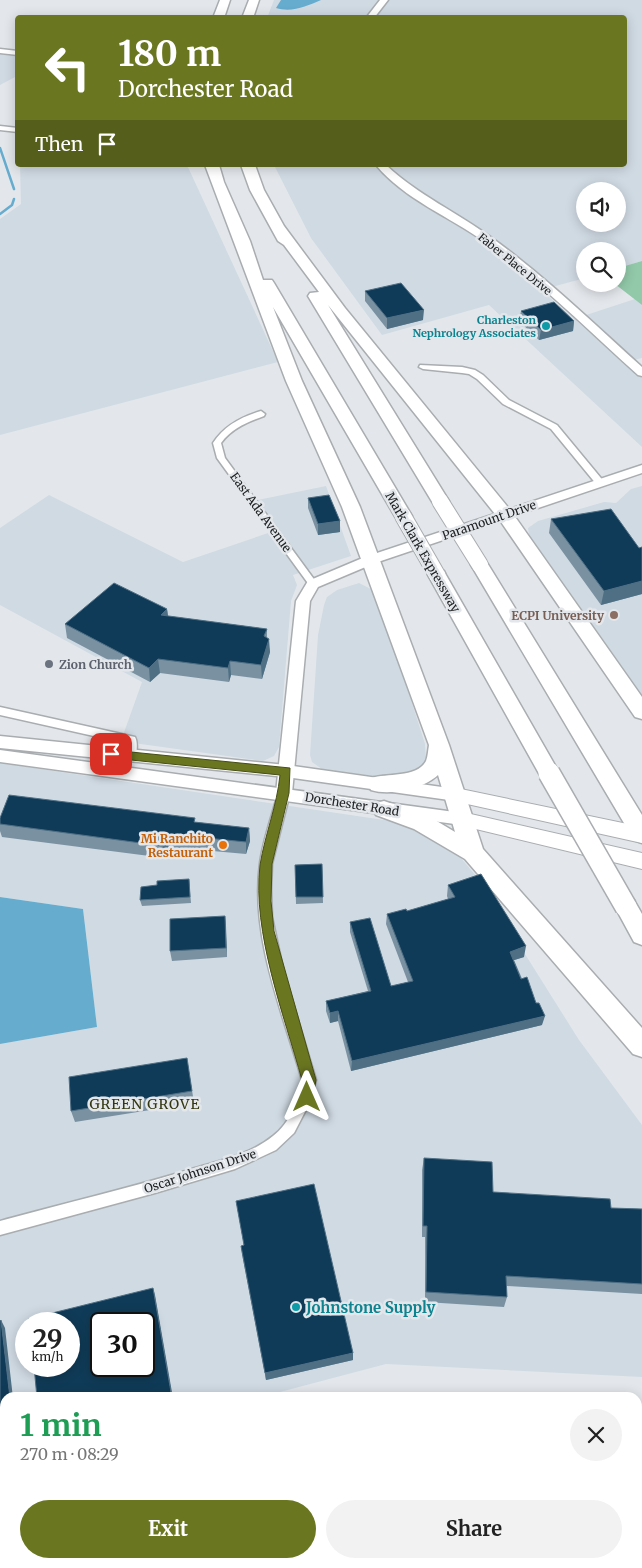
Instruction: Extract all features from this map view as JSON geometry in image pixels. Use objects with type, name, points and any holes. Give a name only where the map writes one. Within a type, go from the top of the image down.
[{"type":"highway","points":[[219,15],[225,0]]},
{"type":"highway","name":"Mark Clark Expressway","points":[[213,167],[237,230],[437,575],[642,935]]},
{"type":"highway","points":[[249,167],[257,190],[323,311],[480,565],[642,834]]},
{"type":"highway","points":[[279,229],[340,311],[506,515],[642,712]]},
{"type":"highway","points":[[237,230],[294,381],[351,507],[439,745],[473,853]]},
{"type":"highway","points":[[379,784],[403,782],[430,771],[437,761],[439,745]]},
{"type":"highway","points":[[384,809],[422,823],[473,853],[642,1046]]},
{"type":"main road","name":"Dorchester Road","points":[[0,742],[286,772],[379,784],[524,808],[642,834]]},
{"type":"main road","name":"Dorchester Road","points":[[0,756],[284,793],[462,819],[642,861]]},
{"type":"street","points":[[372,15],[384,0]]},
{"type":"street","points":[[0,51],[15,53]]},
{"type":"street","points":[[0,128],[15,130]]},
{"type":"street","name":"Faber Place Drive","points":[[383,167],[410,190],[508,254],[642,373]]},
{"type":"street","points":[[423,367],[462,370],[480,376],[506,402],[554,427],[600,483]]},
{"type":"street","name":"East Ada Avenue","points":[[261,414],[232,425],[219,439],[217,443],[221,458],[313,584]]},
{"type":"street","name":"Paramount Drive","points":[[313,584],[370,560],[642,469]]},
{"type":"street","points":[[284,793],[303,601],[313,584]]},
{"type":"street","points":[[0,711],[131,740],[130,756]]},
{"type":"street","name":"Oscar Johnson Drive","points":[[0,1228],[168,1183],[257,1154],[280,1140],[296,1116],[307,1097],[309,1080],[267,931],[265,901],[266,864],[284,793]]},
{"type":"shaded area","points":[[274,0],[642,0],[642,261],[626,266],[626,242],[576,242],[576,280],[541,290],[642,378],[642,447],[489,305],[382,335],[311,238],[275,167],[627,167],[627,15],[268,15]]},
{"type":"shaded area","points":[[0,52],[15,53],[15,77],[0,85]]},
{"type":"shaded area","points":[[20,167],[188,167],[278,362],[0,435],[0,219],[21,204]]},
{"type":"shaded area","points":[[635,299],[642,305],[642,358],[629,361],[580,317]]},
{"type":"shaded area","points":[[326,486],[351,556],[293,575],[297,585],[291,601],[279,747],[274,756],[263,761],[119,741],[122,738],[142,682],[0,605],[0,528],[49,495],[183,562],[274,531],[253,501]]},
{"type":"shaded area","name":"ECPI University","points":[[642,486],[642,695],[529,535],[528,528],[538,521],[604,502],[616,503],[631,489]]},
{"type":"shaded area","points":[[359,583],[373,590],[378,596],[425,744],[426,759],[416,773],[388,778],[322,769],[312,762],[310,755],[318,635],[324,605],[327,597],[337,590]]},
{"type":"shaded area","points":[[0,763],[391,821],[409,825],[445,839],[476,876],[579,1040],[642,1125],[642,1377],[386,1364],[280,1392],[0,1392],[0,1044],[97,1027],[83,909],[0,897]]},
{"type":"green space","points":[[642,261],[642,305],[625,292],[626,266]]},
{"type":"water","points":[[281,0],[321,0],[288,10],[276,8]]},
{"type":"water","points":[[0,897],[83,909],[97,1027],[0,1044]]},
{"type":"building","points":[[401,283],[424,310],[387,318],[365,291]]},
{"type":"building","points":[[554,302],[574,321],[541,330],[521,311]]},
{"type":"building","points":[[329,495],[340,521],[318,524],[308,498]]},
{"type":"building","name":"ECPI University","points":[[611,509],[639,548],[642,547],[642,581],[604,591],[551,519]]},
{"type":"building","points":[[114,583],[167,609],[161,615],[267,629],[264,636],[269,639],[261,665],[230,661],[228,668],[158,659],[149,668],[65,624]]},
{"type":"building","points":[[9,795],[195,818],[194,822],[249,828],[246,842],[167,834],[163,846],[0,824],[0,818]]},
{"type":"building","points":[[322,864],[323,897],[296,897],[295,865]]},
{"type":"building","points":[[481,874],[526,946],[510,952],[521,979],[527,977],[536,1003],[539,1003],[545,1016],[352,1061],[338,1011],[330,1013],[326,1001],[371,991],[350,922],[370,918],[391,986],[413,981],[387,914],[406,909],[407,911],[455,897],[448,885]]},
{"type":"building","points":[[189,879],[190,897],[140,900],[141,887],[157,885],[157,881]]},
{"type":"building","points":[[225,916],[226,948],[170,951],[170,919]]},
{"type":"building","points":[[187,1058],[192,1091],[71,1111],[69,1077]]},
{"type":"building","points":[[424,1158],[492,1162],[493,1192],[610,1199],[611,1208],[642,1209],[642,1284],[506,1276],[507,1297],[426,1292],[427,1226],[423,1226]]},
{"type":"building","name":"Johnstone Supply","points":[[314,1184],[353,1353],[265,1373],[241,1246],[244,1245],[236,1201]]},
{"type":"building","points":[[153,1288],[171,1392],[36,1392],[35,1377],[80,1377],[80,1312],[56,1312]]},
{"type":"building","points":[[1,1320],[9,1392],[0,1392]]},
{"type":"waterway","points":[[0,148],[14,189]]},
{"type":"waterway","points":[[0,214],[12,205],[14,199]]},
{"type":"place","name":"Charleston Nephrology Associates","points":[[546,326]]},
{"type":"place","name":"ECPI University","points":[[614,615]]},
{"type":"place","name":"Zion Church","points":[[49,664]]},
{"type":"place","name":"Mi Ranchito Restaurant","points":[[223,845]]},
{"type":"place","name":"Johnstone Supply","points":[[296,1307]]},
{"type":"district","name":"GREEN GROVE","points":[[145,1104]]},
{"type":"route","points":[[111,754],[286,772],[284,793],[266,864],[265,901],[267,931],[309,1080],[307,1097]]}]
